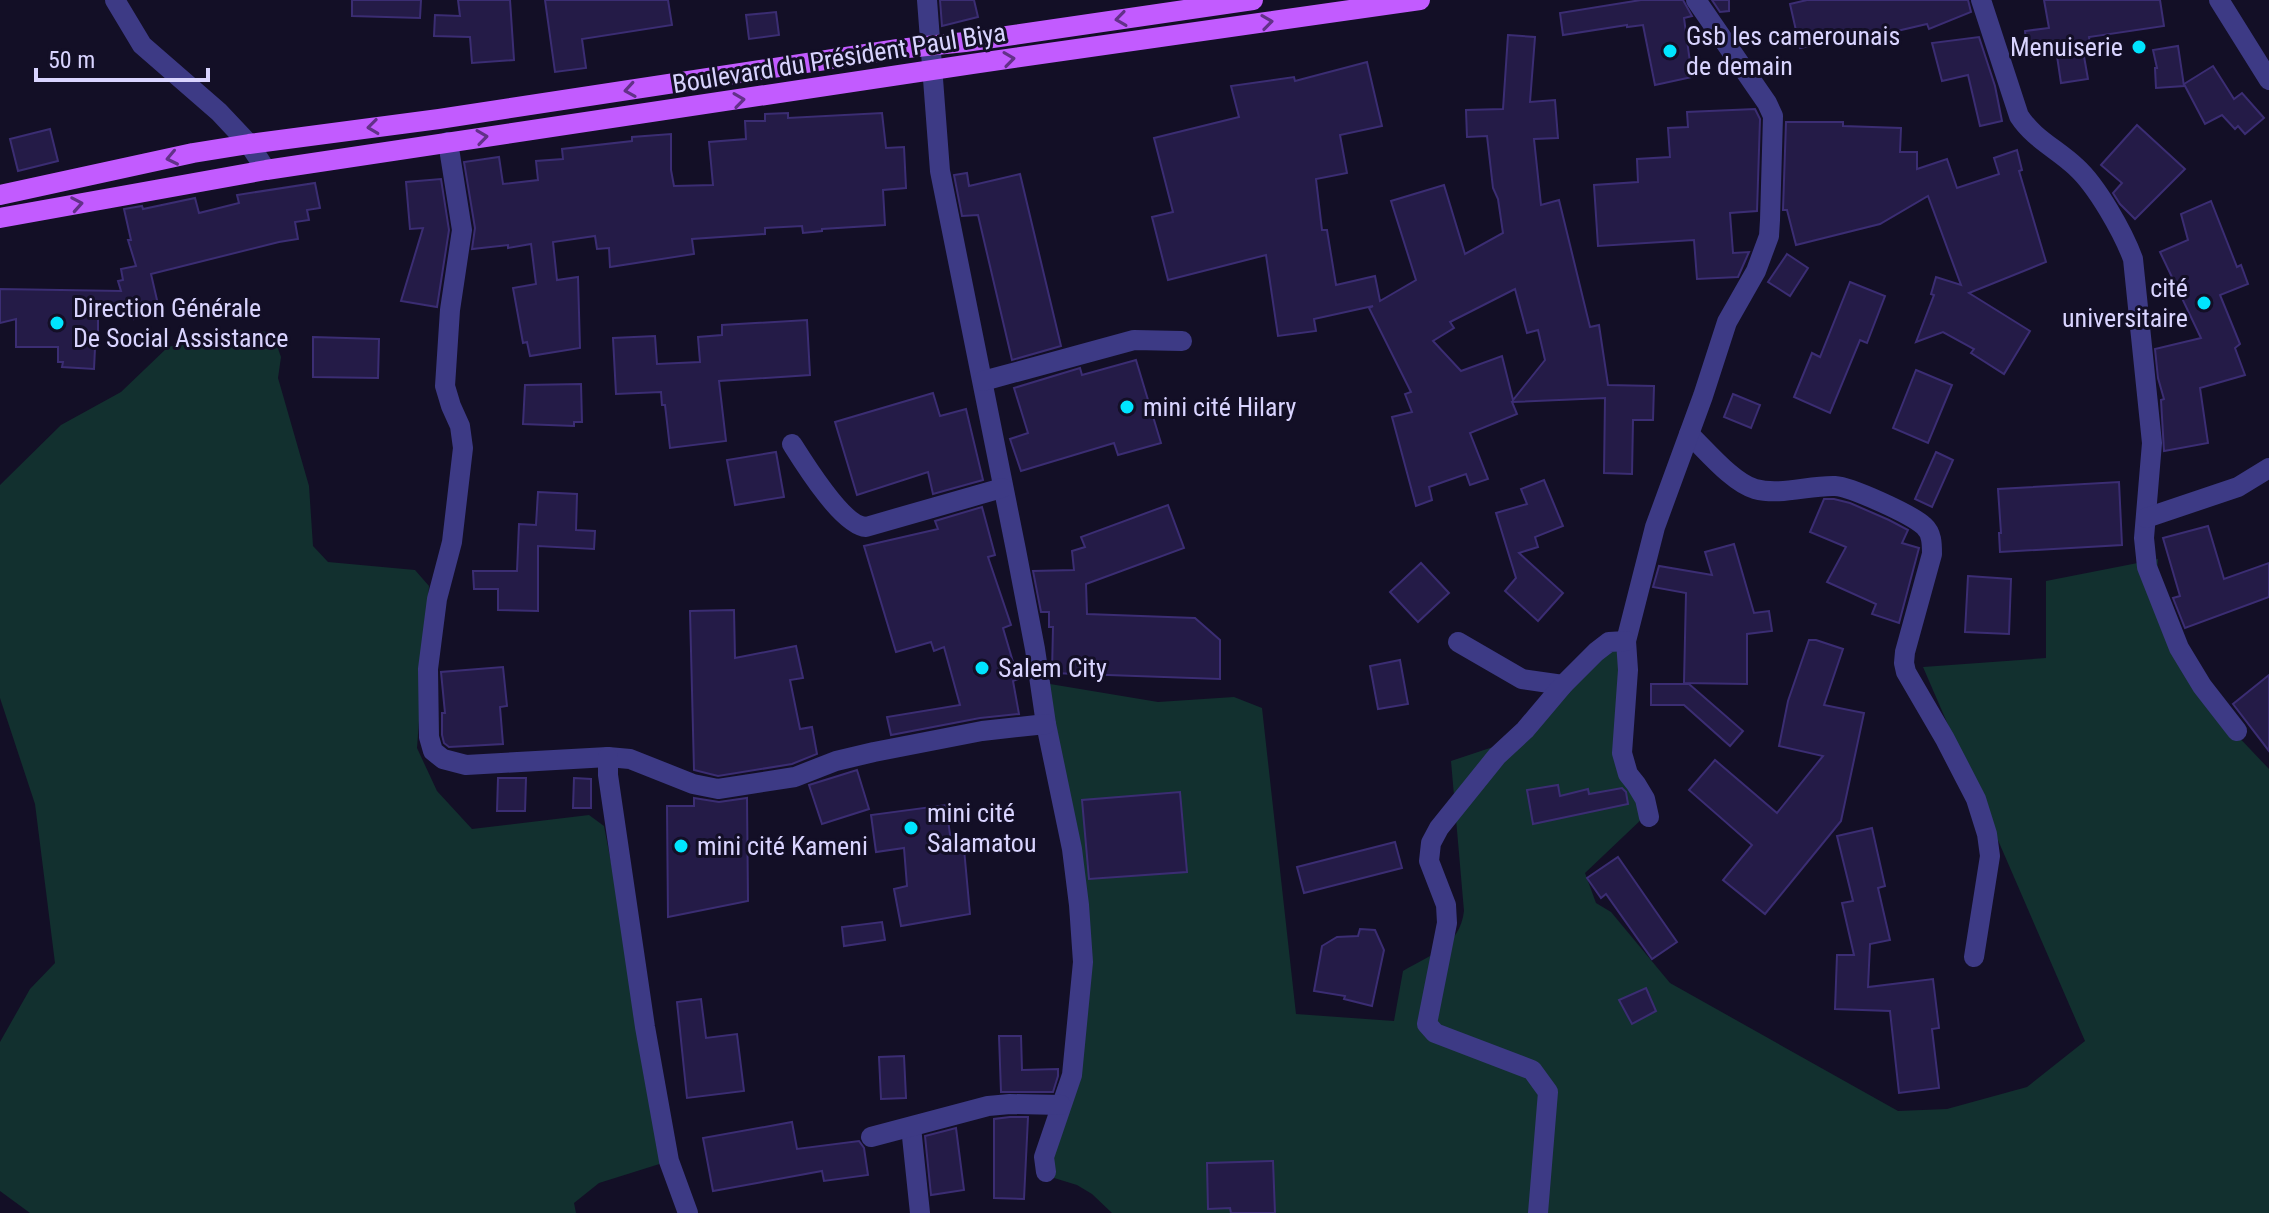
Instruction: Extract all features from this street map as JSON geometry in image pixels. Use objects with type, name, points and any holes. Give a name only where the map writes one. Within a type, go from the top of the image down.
[{"type":"main road","name":"Boulevard du Président Paul Biya","points":[[0,195],[193,153],[249,144],[1253,0]]},
{"type":"main road","name":"Boulevard du Président Paul Biya","points":[[0,218],[266,170],[448,142],[1420,0]]},
{"type":"street","points":[[115,0],[142,45],[219,112],[249,144],[266,170]]},
{"type":"street","points":[[927,0],[940,171],[1032,636],[1046,724],[1072,849],[1079,905],[1083,962],[1072,1075],[1044,1157],[1046,1172]]},
{"type":"street","points":[[1649,817],[1645,799],[1628,774],[1622,753],[1628,670],[1626,641],[1655,527],[1727,322],[1756,271],[1769,236],[1773,116],[1696,0]]},
{"type":"street","points":[[1981,0],[2019,116],[2028,128],[2087,178],[2126,241],[2133,259],[2151,432],[2144,538],[2148,575],[2175,640],[2202,686],[2237,731]]},
{"type":"street","points":[[2219,0],[2269,80]]},
{"type":"street","points":[[448,142],[462,230],[447,332],[445,386],[460,426],[463,448],[452,542],[437,599],[428,669],[429,737],[433,751],[443,759],[466,765],[608,757],[630,759],[693,784],[718,789],[795,777],[836,761],[874,752],[982,731],[1046,724]]},
{"type":"street","points":[[983,381],[1134,340],[1182,341]]},
{"type":"street","points":[[1689,434],[1737,480],[1755,489],[1785,491],[1835,486],[1851,489],[1910,516],[1925,527],[1932,539],[1932,554],[1904,663],[1906,672],[1976,799],[1990,844],[1974,957]]},
{"type":"street","points":[[792,444],[810,474],[859,527],[1002,488]]},
{"type":"street","points":[[2146,518],[2238,487],[2269,468]]},
{"type":"street","points":[[1538,1213],[1548,1092],[1532,1070],[1435,1033],[1427,1024],[1447,923],[1446,905],[1429,861],[1429,853],[1439,828],[1497,756],[1596,652],[1609,642],[1626,641]]},
{"type":"street","points":[[1458,642],[1522,679],[1563,685]]},
{"type":"street","points":[[608,757],[608,775],[643,1011],[669,1161],[688,1213]]},
{"type":"street","points":[[871,1137],[1001,1104],[1061,1105]]},
{"type":"street","points":[[911,1127],[920,1213]]},
{"type":"green space","points":[[235,330],[272,332],[281,357],[278,378],[309,486],[313,546],[328,562],[415,570],[429,586],[417,748],[437,791],[472,829],[589,815],[604,826],[669,1161],[599,1183],[574,1203],[576,1213],[30,1213],[0,1191],[0,1042],[30,989],[55,963],[35,804],[0,698],[0,485],[61,425],[121,392],[168,347]]},
{"type":"green space","points":[[2158,559],[2154,610],[2212,709],[2269,769],[2269,1213],[1112,1213],[1077,1185],[1041,1174],[1062,1112],[1083,962],[1038,682],[1158,702],[1234,697],[1262,708],[1296,1014],[1394,1021],[1403,971],[1450,941],[1457,933],[1464,911],[1451,761],[1496,746],[1566,685],[1626,641],[1622,753],[1645,816],[1585,873],[1596,903],[1611,912],[1670,983],[1898,1111],[1947,1109],[2027,1087],[2085,1041],[1923,667],[2046,658],[2046,581]]},
{"type":"building","points":[[352,0],[421,0],[420,18],[352,16]]},
{"type":"building","points":[[458,0],[510,0],[514,60],[472,63],[470,37],[434,36],[435,15],[460,16]]},
{"type":"building","points":[[545,0],[668,0],[672,25],[582,39],[586,68],[555,72]]},
{"type":"building","points":[[940,0],[974,0],[978,17],[942,26]]},
{"type":"building","points":[[1641,0],[1683,0],[1692,16],[1684,18],[1692,77],[1655,85],[1643,25],[1563,35],[1560,13]]},
{"type":"building","points":[[1712,0],[1729,0],[1729,11],[1720,12]]},
{"type":"building","points":[[1807,0],[1968,0],[1971,12],[1929,29],[1927,24],[1863,39],[1862,35],[1800,48],[1790,4]]},
{"type":"building","points":[[2044,0],[2160,0],[2164,26],[2089,37],[2090,44],[2082,45],[2088,79],[2061,83],[2057,56],[2028,57],[2025,31],[2049,28]]},
{"type":"building","points":[[776,12],[779,35],[749,39],[746,15]]},
{"type":"building","points":[[1508,35],[1535,37],[1530,102],[1555,100],[1558,138],[1534,139],[1541,205],[1559,200],[1590,327],[1599,325],[1608,385],[1654,386],[1653,420],[1633,420],[1632,474],[1604,473],[1605,398],[1512,402],[1517,414],[1470,433],[1488,479],[1470,485],[1466,474],[1429,487],[1432,500],[1416,506],[1392,417],[1412,412],[1405,394],[1411,392],[1369,308],[1373,306],[1314,319],[1316,331],[1278,336],[1266,255],[1168,280],[1152,217],[1173,212],[1154,138],[1239,117],[1231,86],[1294,77],[1295,81],[1367,62],[1382,126],[1340,135],[1347,173],[1316,179],[1322,230],[1327,230],[1336,285],[1375,276],[1380,301],[1416,280],[1391,201],[1444,185],[1465,254],[1503,233],[1498,199],[1493,188],[1487,136],[1467,137],[1466,110],[1503,109]],"holes":[[[1515,289],[1527,333],[1538,330],[1545,360],[1513,400],[1502,356],[1461,371],[1433,341],[1454,328],[1450,322]]]},
{"type":"building","points":[[1979,37],[1995,86],[2002,121],[1980,126],[1968,75],[1942,81],[1932,43]]},
{"type":"building","points":[[2178,46],[2184,86],[2156,88],[2157,68],[2153,50]]},
{"type":"building","points":[[2213,66],[2234,99],[2242,93],[2264,118],[2245,134],[2238,126],[2235,129],[2222,115],[2205,124],[2184,84]]},
{"type":"building","points":[[1755,109],[1760,119],[1757,211],[1730,213],[1733,253],[1749,252],[1738,277],[1697,279],[1694,240],[1598,246],[1594,185],[1638,182],[1637,159],[1670,157],[1668,128],[1688,127],[1687,112]]},
{"type":"building","points":[[788,113],[788,118],[882,113],[886,148],[904,147],[906,188],[883,190],[885,225],[803,233],[802,226],[765,228],[765,234],[692,239],[694,254],[610,267],[609,248],[597,249],[595,236],[553,242],[557,280],[578,277],[580,348],[530,356],[527,342],[523,343],[513,288],[536,284],[531,244],[472,249],[475,228],[464,162],[499,157],[503,184],[538,180],[536,161],[563,159],[562,149],[671,134],[674,186],[713,185],[709,142],[746,139],[745,121],[765,121],[765,114]]},
{"type":"building","points":[[1786,122],[1843,122],[1843,126],[1901,128],[1900,152],[1917,152],[1917,169],[1947,159],[1957,188],[1999,174],[1994,158],[2017,150],[2022,170],[2019,171],[2046,262],[1969,293],[2030,331],[2004,374],[1971,353],[1974,349],[1943,332],[1916,342],[1934,295],[1931,294],[1936,277],[1961,285],[1928,196],[1880,224],[1796,245],[1787,210],[1783,210]]},
{"type":"building","points":[[2137,125],[2185,169],[2135,219],[2113,193],[2122,183],[2101,165]]},
{"type":"building","points":[[50,129],[58,161],[18,171],[10,139]]},
{"type":"building","points":[[967,173],[969,186],[1020,174],[1061,346],[1012,360],[978,215],[962,216],[954,175]]},
{"type":"building","points":[[441,179],[449,230],[437,307],[401,301],[423,228],[410,229],[406,182]]},
{"type":"building","points":[[315,183],[320,208],[307,210],[309,220],[295,222],[298,239],[151,274],[160,313],[134,319],[131,302],[98,312],[98,348],[95,348],[94,369],[62,367],[63,362],[58,362],[58,347],[16,347],[16,319],[0,323],[0,289],[121,291],[118,281],[123,280],[121,269],[136,266],[128,240],[131,240],[124,209],[142,206],[143,209],[195,198],[199,213],[239,203],[237,195]]},
{"type":"building","name":"cité universitaire","points":[[2211,201],[2237,267],[2241,265],[2248,284],[2220,295],[2240,344],[2235,348],[2245,375],[2200,388],[2208,443],[2164,451],[2161,400],[2164,399],[2155,349],[2201,338],[2160,252],[2188,240],[2181,214]]},
{"type":"building","points":[[1787,254],[1808,268],[1790,296],[1768,282]]},
{"type":"building","points":[[1850,282],[1885,296],[1867,343],[1860,340],[1830,413],[1794,397],[1812,353],[1820,357]]},
{"type":"building","points":[[807,320],[810,375],[719,381],[726,441],[670,448],[661,392],[616,394],[613,338],[655,336],[657,364],[700,362],[698,337],[722,335],[722,325]]},
{"type":"building","points":[[313,337],[379,339],[378,378],[313,377]]},
{"type":"building","points":[[1136,360],[1161,443],[1118,455],[1114,443],[1021,471],[1010,439],[1028,433],[1014,388],[1080,368],[1082,375]]},
{"type":"building","points":[[1916,370],[1952,385],[1928,443],[1893,428]]},
{"type":"building","points":[[581,384],[582,422],[574,422],[574,426],[523,424],[525,385]]},
{"type":"building","points":[[933,393],[940,416],[966,409],[983,480],[933,494],[928,472],[857,495],[835,422]]},
{"type":"building","points":[[1733,394],[1760,405],[1751,428],[1724,417]]},
{"type":"building","points":[[776,452],[784,497],[735,505],[727,460]]},
{"type":"building","points":[[1936,452],[1953,460],[1932,507],[1915,499]]},
{"type":"building","points":[[1544,480],[1563,526],[1535,537],[1538,547],[1519,553],[1563,593],[1538,621],[1505,591],[1516,578],[1496,513],[1527,504],[1521,489]]},
{"type":"building","points":[[2119,482],[2122,545],[2000,552],[1998,489]]},
{"type":"building","points":[[538,492],[577,494],[576,530],[595,531],[594,549],[538,546],[538,611],[498,610],[498,589],[474,589],[473,571],[517,571],[519,524],[536,525]]},
{"type":"building","points":[[1824,499],[1850,503],[1889,520],[1908,530],[1902,543],[1919,548],[1899,623],[1872,614],[1876,604],[1827,582],[1846,547],[1810,532]]},
{"type":"building","points":[[1168,505],[1184,548],[1086,584],[1087,614],[1195,618],[1220,640],[1220,679],[1052,673],[1053,627],[1049,627],[1049,612],[1041,612],[1033,571],[1074,570],[1072,551],[1085,547],[1081,537]]},
{"type":"building","points":[[982,507],[995,555],[988,557],[1011,625],[1003,628],[1018,679],[1013,681],[1019,714],[891,735],[887,717],[960,705],[944,647],[934,651],[931,642],[896,652],[864,546],[938,529],[935,521]]},
{"type":"building","points":[[2208,526],[2224,579],[2269,563],[2269,597],[2185,628],[2173,598],[2180,596],[2163,538]]},
{"type":"building","points":[[1734,544],[1754,613],[1769,611],[1772,631],[1747,634],[1747,684],[1684,683],[1686,593],[1653,587],[1659,566],[1712,575],[1705,552]]},
{"type":"building","points":[[1421,563],[1449,593],[1418,622],[1390,592]]},
{"type":"building","points":[[1968,576],[2011,579],[2009,634],[1965,632]]},
{"type":"building","points":[[734,610],[735,658],[796,646],[803,678],[790,680],[800,729],[812,727],[817,754],[792,764],[718,776],[694,770],[690,611]]},
{"type":"building","points":[[1809,640],[1843,649],[1824,705],[1864,713],[1841,821],[1765,914],[1723,880],[1752,845],[1689,790],[1715,760],[1777,813],[1823,756],[1779,746],[1788,701]]},
{"type":"building","points":[[1400,660],[1408,704],[1378,709],[1370,666]]},
{"type":"building","points":[[503,667],[507,706],[500,707],[503,744],[449,747],[442,735],[442,713],[445,713],[441,672]]},
{"type":"building","points":[[2269,675],[2269,751],[2233,704]]},
{"type":"building","points":[[1651,684],[1689,684],[1743,731],[1730,746],[1684,705],[1651,705]]},
{"type":"building","points":[[857,770],[869,809],[822,824],[809,785]]},
{"type":"building","points":[[498,778],[526,778],[525,811],[497,811]]},
{"type":"building","points":[[574,778],[591,779],[591,808],[573,808]]},
{"type":"building","points":[[1558,785],[1560,796],[1588,789],[1589,794],[1622,788],[1628,804],[1533,824],[1527,790]]},
{"type":"building","points":[[1180,792],[1187,872],[1089,879],[1082,800]]},
{"type":"building","name":"mini cité Kameni","points":[[694,798],[719,802],[747,798],[748,901],[668,917],[667,806],[694,806]]},
{"type":"building","points":[[946,805],[951,842],[963,838],[970,914],[901,926],[894,889],[907,886],[904,848],[876,852],[871,815]]},
{"type":"building","points":[[1872,828],[1885,886],[1878,888],[1890,940],[1870,944],[1868,987],[1933,979],[1939,1028],[1932,1029],[1939,1088],[1899,1093],[1890,1011],[1835,1009],[1837,955],[1854,955],[1842,903],[1853,901],[1837,836]]},
{"type":"building","points":[[1395,842],[1402,868],[1304,893],[1297,867]]},
{"type":"building","points":[[1618,857],[1677,942],[1652,959],[1606,894],[1601,898],[1587,878]]},
{"type":"building","points":[[882,922],[885,940],[844,946],[842,927]]},
{"type":"building","points":[[1360,929],[1375,930],[1384,950],[1372,1006],[1344,999],[1345,996],[1314,991],[1322,946],[1337,937],[1358,936]]},
{"type":"building","points":[[1646,988],[1656,1011],[1632,1024],[1619,1000]]},
{"type":"building","points":[[701,999],[706,1038],[737,1034],[744,1091],[687,1098],[677,1002]]},
{"type":"building","points":[[999,1036],[1021,1036],[1022,1070],[1058,1069],[1053,1092],[1001,1092]]},
{"type":"building","points":[[904,1056],[906,1098],[881,1099],[879,1057]]},
{"type":"building","points":[[1028,1117],[1024,1199],[994,1198],[994,1119]]},
{"type":"building","points":[[792,1122],[797,1149],[859,1141],[864,1148],[868,1175],[824,1181],[822,1171],[713,1191],[703,1138]]},
{"type":"building","points":[[956,1128],[964,1190],[931,1195],[925,1136]]},
{"type":"building","points":[[1273,1161],[1275,1213],[1231,1213],[1230,1208],[1208,1209],[1207,1163]]},
{"type":"place","name":"Menuiserie","points":[[2139,47]]},
{"type":"place","name":"Gsb les camerounais de demain","points":[[1670,51]]},
{"type":"place","name":"cité universitaire","points":[[2204,303]]},
{"type":"place","name":"Direction Générale De Social Assistance","points":[[57,323]]},
{"type":"place","name":"mini cité Hilary","points":[[1127,407]]},
{"type":"place","name":"Salem City","points":[[982,668]]},
{"type":"place","name":"mini cité Salamatou","points":[[911,828]]},
{"type":"place","name":"mini cité Kameni","points":[[681,846]]}]
